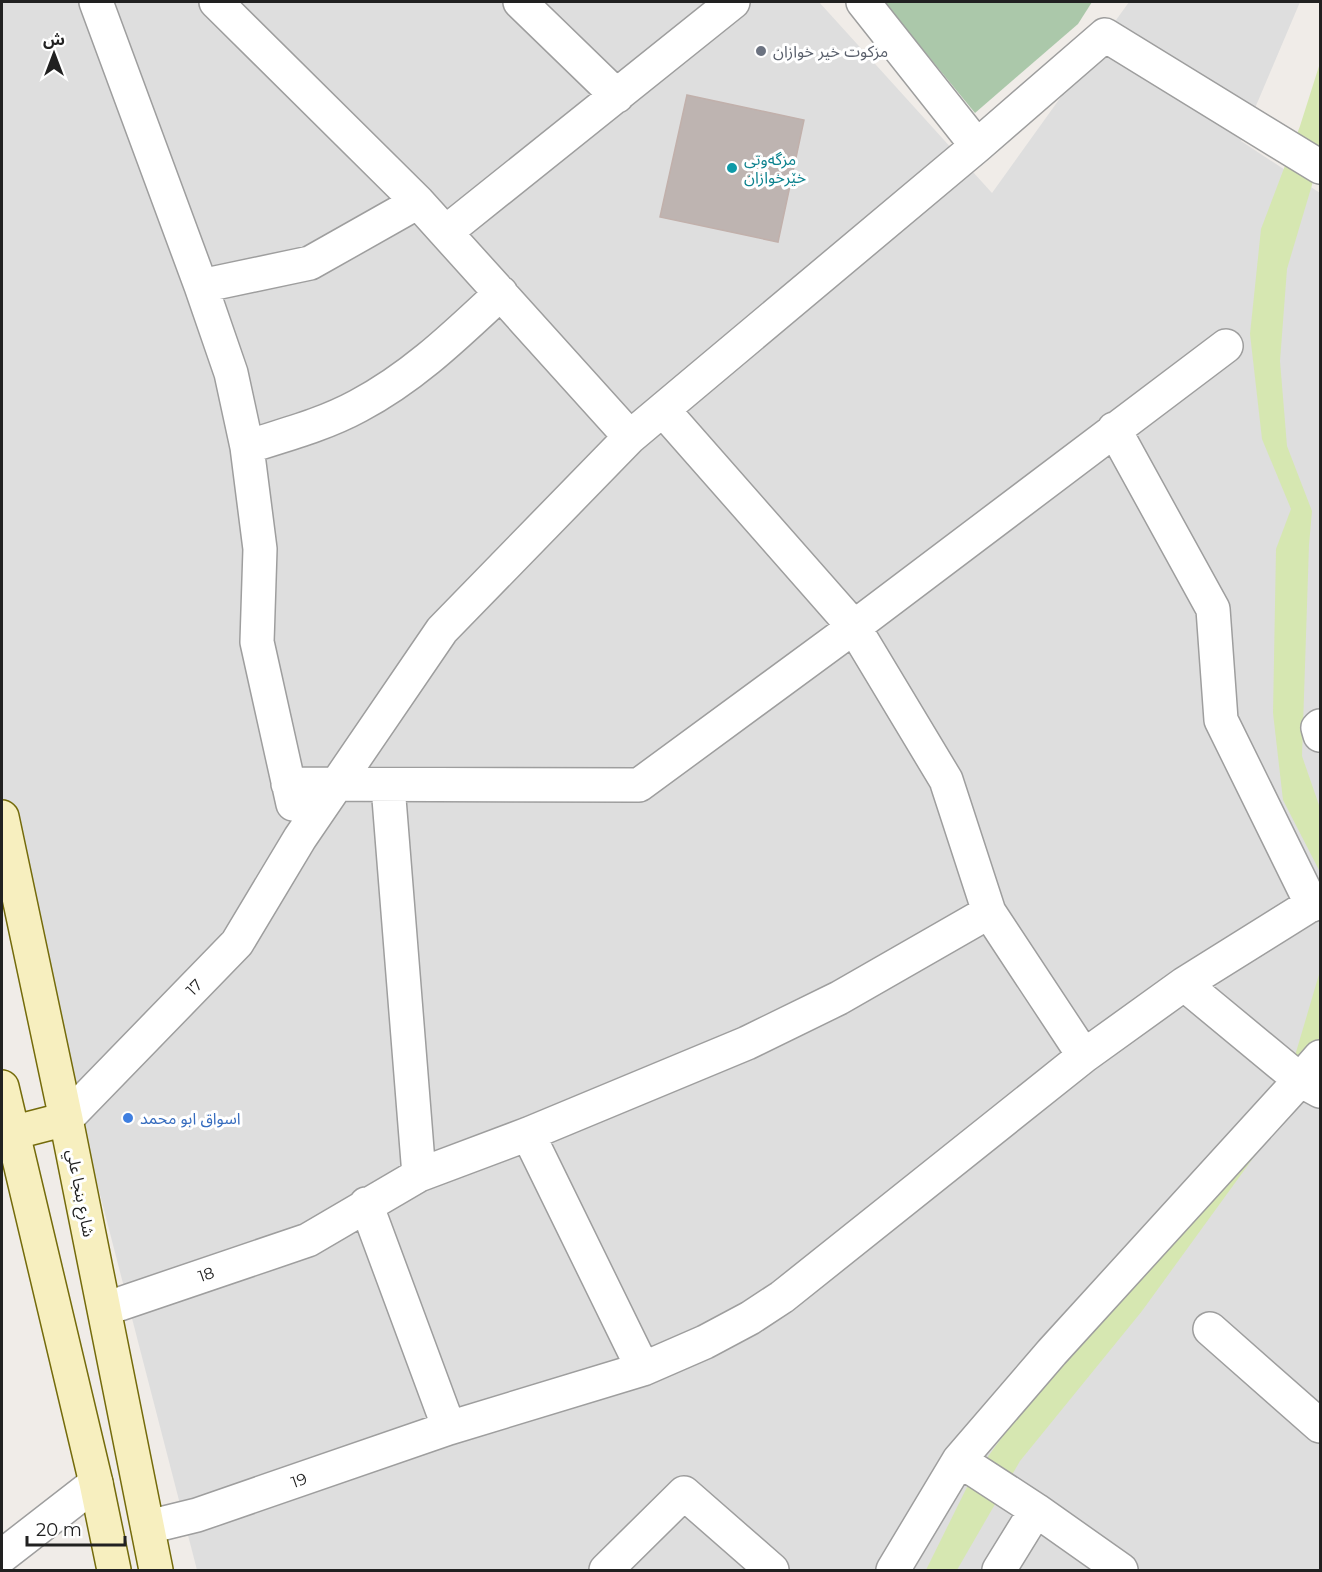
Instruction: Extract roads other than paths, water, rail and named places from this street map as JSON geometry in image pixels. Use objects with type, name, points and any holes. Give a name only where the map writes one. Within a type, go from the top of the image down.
[{"type":"main road","name":"شارع بنجا علي","points":[[2,817],[105,1309],[156,1570]]},
{"type":"main road","points":[[2,1087],[96,1484],[114,1570]]},
{"type":"main road","points":[[12,1133],[66,1119]]},
{"type":"street","points":[[96,2],[231,373],[247,447],[260,549],[257,642],[300,838]]},
{"type":"street","points":[[216,2],[418,202],[630,437]]},
{"type":"street","points":[[520,2],[617,96]]},
{"type":"street","points":[[446,232],[733,2]]},
{"type":"street","points":[[863,2],[977,146]]},
{"type":"street","name":"17","points":[[66,1119],[237,943],[300,838],[442,630],[630,437],[977,146],[1105,35],[1320,167]]},
{"type":"street","points":[[201,286],[310,263],[418,202]]},
{"type":"street","points":[[247,447],[330,419],[381,393],[428,361],[501,293]]},
{"type":"street","points":[[288,784],[388,786],[639,784],[854,627],[1226,346]]},
{"type":"street","points":[[663,410],[854,627],[946,780],[989,912],[1084,1056]]},
{"type":"street","points":[[1114,429],[1212,609],[1221,720],[1316,902]]},
{"type":"street","points":[[1320,726],[1318,728],[1320,735]]},
{"type":"street","points":[[388,786],[419,1175]]},
{"type":"street","name":"19","points":[[148,1527],[197,1515],[449,1428],[643,1368],[705,1342],[750,1318],[782,1297],[1084,1056],[1184,984],[1316,902]]},
{"type":"street","name":"18","points":[[105,1309],[308,1240],[419,1175],[528,1134],[768,1033],[839,998],[989,912]]},
{"type":"street","points":[[893,1570],[958,1460],[1052,1352],[1313,1076],[1184,984]]},
{"type":"street","points":[[528,1134],[643,1368]]},
{"type":"street","points":[[366,1204],[449,1428]]},
{"type":"street","points":[[1210,1329],[1320,1426]]},
{"type":"street","points":[[958,1460],[1036,1510],[1121,1570]]},
{"type":"street","points":[[2,1556],[96,1484]]},
{"type":"street","points":[[606,1570],[684,1493],[772,1570]]},
{"type":"street","points":[[999,1570],[1036,1510]]},
{"type":"place","name":"مزكوت خير خوازان","points":[[761,51]]},
{"type":"place","name":"مزگەوتی خێرخوازان","points":[[732,168]]},
{"type":"place","name":"اسواق ابو محمد","points":[[128,1118]]}]
